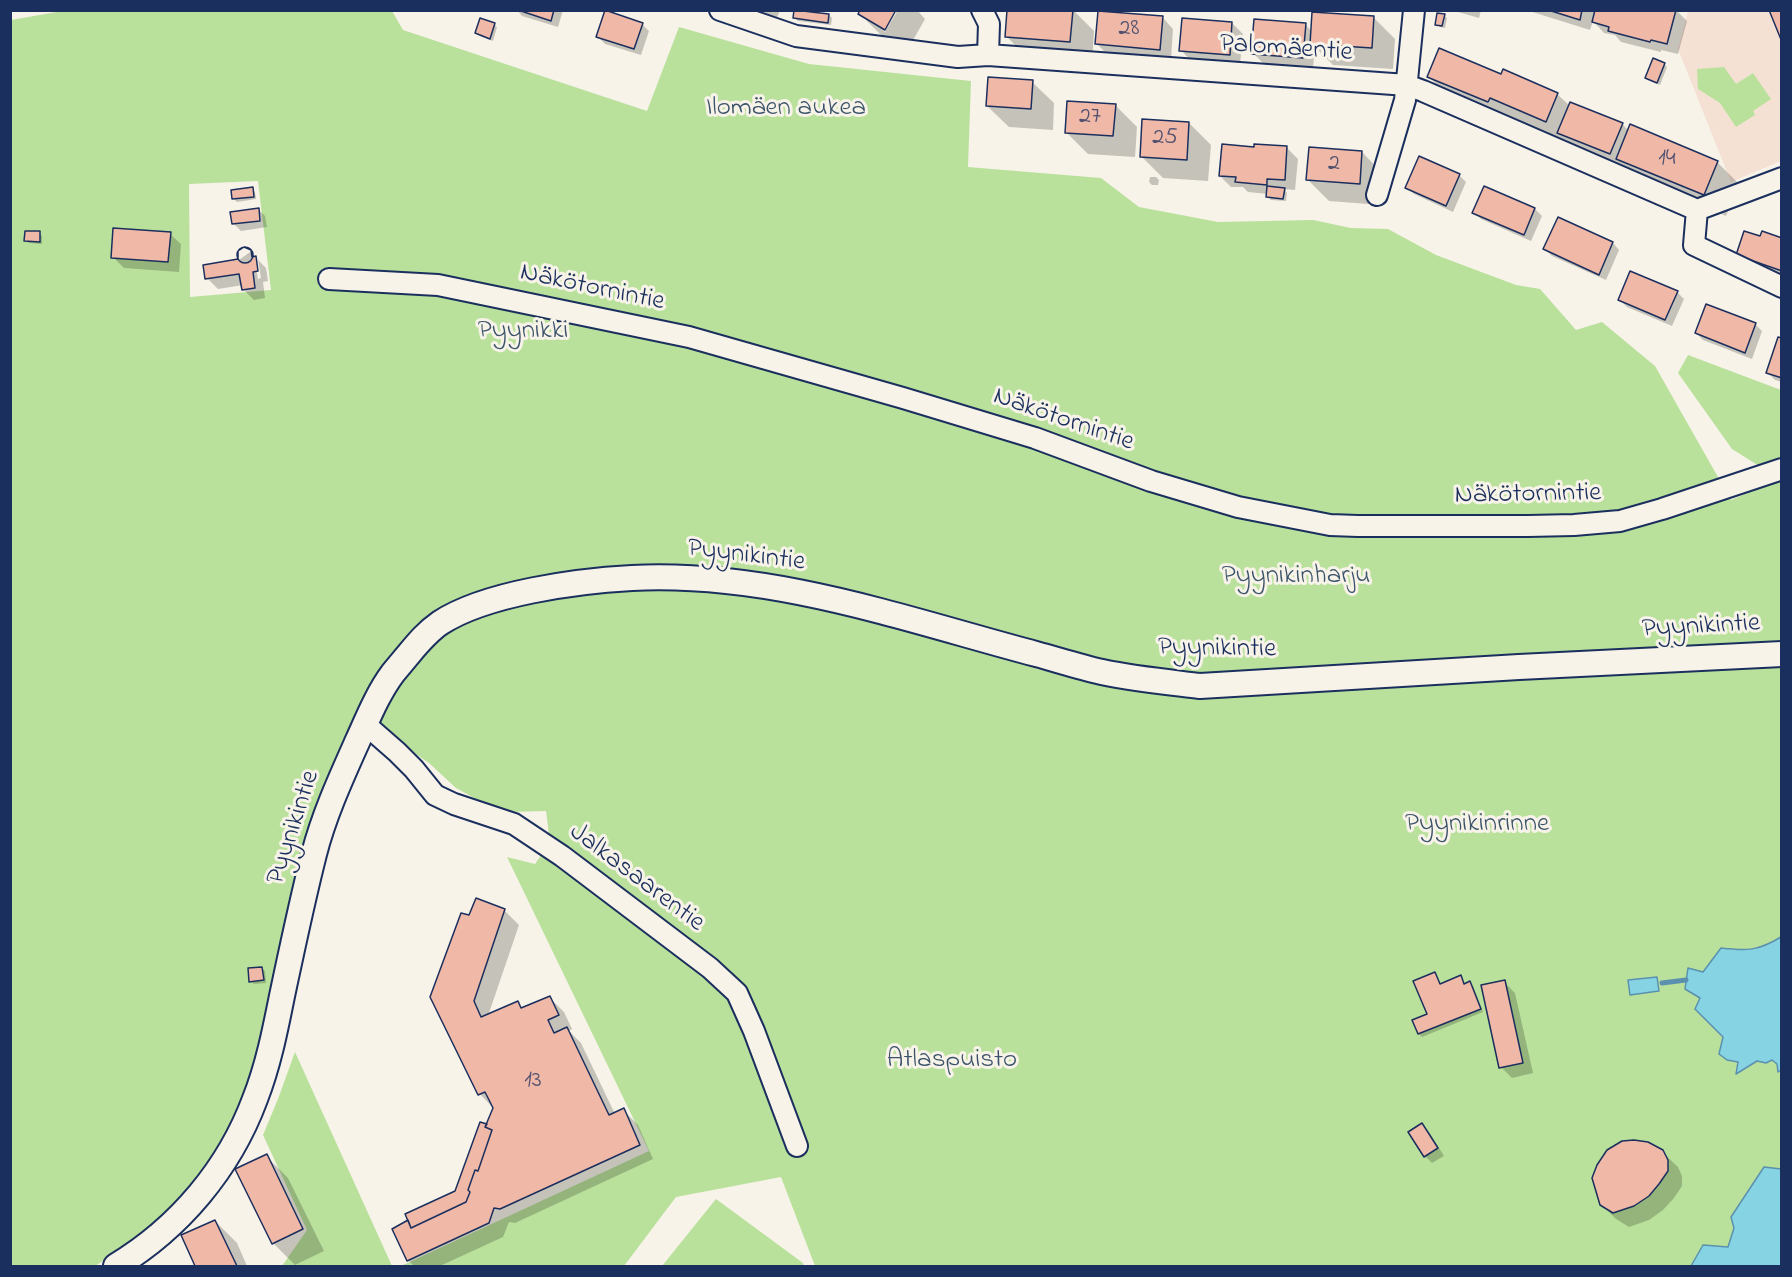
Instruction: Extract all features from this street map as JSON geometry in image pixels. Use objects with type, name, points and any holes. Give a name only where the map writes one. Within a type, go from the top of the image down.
[{"type":"street","name":"Palomäentie","points":[[720,10],[796,36],[958,57],[988,55],[1407,86],[1697,210]]},
{"type":"street","points":[[982,10],[989,24],[988,55]]},
{"type":"street","points":[[1377,195],[1405,100],[1414,10]]},
{"type":"street","points":[[1782,178],[1697,210],[1695,245],[1782,287]]},
{"type":"street","name":"Näkötornintie","points":[[329,279],[438,285],[689,337],[1035,438],[1151,480],[1238,507],[1330,525],[1528,526],[1620,521],[1782,469]]},
{"type":"street","name":"Pyynikintie","points":[[116,1266],[130,1258],[177,1220],[229,1155],[256,1098],[272,1048],[315,850],[335,791],[365,724],[393,673],[427,633],[451,616],[478,605],[521,593],[633,578],[710,580],[753,584],[860,606],[1101,672],[1150,681],[1200,686],[1782,654]]},
{"type":"street","name":"Jalkasaarentie","points":[[365,724],[406,761],[435,795],[454,804],[514,824],[562,856],[729,984],[737,993],[754,1031],[797,1146]]},
{"type":"shaded area","points":[[1688,11],[1781,11],[1781,161],[1731,182],[1678,49]]},
{"type":"green space","name":"Pyynikinharju","points":[[68,10],[392,11],[403,30],[647,111],[679,27],[809,64],[971,81],[968,167],[1101,178],[1139,207],[1218,222],[1313,220],[1351,228],[1388,229],[1436,255],[1516,285],[1540,289],[1576,330],[1602,322],[1655,366],[1731,500],[1781,479],[1781,937],[1752,949],[1721,948],[1695,1009],[1723,1037],[1727,1060],[1738,1062],[1744,1070],[1757,1061],[1766,1063],[1772,1059],[1777,1063],[1779,1072],[1781,1070],[1781,1169],[1764,1167],[1731,1217],[1734,1228],[1728,1247],[1703,1245],[1691,1266],[815,1266],[781,1177],[676,1197],[624,1266],[401,1266],[649,1151],[507,857],[535,864],[550,842],[546,811],[510,812],[485,804],[456,788],[429,763],[359,715],[276,1022],[239,1123],[155,1228],[95,1266],[11,1266],[11,20]],"holes":[[[258,181],[271,290],[190,297],[189,184]]]},
{"type":"green space","points":[[1724,67],[1736,84],[1753,73],[1771,99],[1753,111],[1755,115],[1736,127],[1720,103],[1698,89],[1697,69]]},
{"type":"green space","points":[[1688,355],[1781,390],[1781,460],[1759,466],[1732,449],[1678,373]]},
{"type":"green space","points":[[295,1052],[392,1266],[282,1266],[307,1230],[263,1135]]},
{"type":"green space","points":[[716,1199],[803,1263],[804,1266],[662,1266]]},
{"type":"water","points":[[1781,937],[1781,1070],[1778,1072],[1777,1064],[1772,1060],[1766,1063],[1757,1061],[1736,1074],[1738,1062],[1727,1060],[1719,1054],[1723,1037],[1695,1009],[1700,998],[1685,989],[1688,968],[1703,972],[1721,948],[1752,949]]},
{"type":"water","points":[[1657,977],[1659,991],[1630,995],[1628,980]]},
{"type":"water","points":[[1764,1167],[1781,1169],[1781,1266],[1691,1266],[1703,1245],[1728,1247],[1734,1228],[1731,1217]]},
{"type":"building","points":[[518,10],[554,10],[551,21]]},
{"type":"building","points":[[605,10],[643,23],[634,49],[596,37]]},
{"type":"building","points":[[794,10],[829,14],[828,23],[793,18]]},
{"type":"building","points":[[860,10],[896,10],[885,30],[858,14]]},
{"type":"building","points":[[1007,10],[1073,10],[1070,42],[1005,37]]},
{"type":"building","points":[[1548,10],[1582,10],[1580,20]]},
{"type":"building","points":[[1595,10],[1676,10],[1667,44],[1608,31],[1609,27],[1592,22]]},
{"type":"building","points":[[1769,10],[1782,10],[1782,42]]},
{"type":"building","points":[[1098,11],[1163,16],[1160,50],[1095,44]]},
{"type":"building","points":[[1312,12],[1374,16],[1372,48],[1310,44]]},
{"type":"building","points":[[1437,13],[1445,14],[1442,26],[1435,25]]},
{"type":"building","points":[[480,18],[495,23],[490,39],[475,33]]},
{"type":"building","points":[[1182,18],[1232,22],[1230,55],[1179,51]]},
{"type":"building","points":[[1254,19],[1306,23],[1303,58],[1251,54]]},
{"type":"building","points":[[1439,48],[1501,74],[1503,69],[1558,93],[1546,122],[1490,98],[1488,102],[1427,77]]},
{"type":"building","points":[[1653,58],[1665,63],[1657,83],[1645,78]]},
{"type":"building","points":[[988,77],[1033,80],[1031,109],[986,106]]},
{"type":"building","points":[[1067,101],[1116,104],[1113,136],[1065,133]]},
{"type":"building","points":[[1570,102],[1623,123],[1610,154],[1557,133]]},
{"type":"building","points":[[1142,119],[1189,122],[1187,160],[1140,157]]},
{"type":"building","points":[[1630,124],[1718,161],[1704,195],[1616,159]]},
{"type":"building","points":[[1222,144],[1254,147],[1254,144],[1287,146],[1285,180],[1267,179],[1267,185],[1235,182],[1236,177],[1219,176]]},
{"type":"building","points":[[1309,147],[1362,151],[1360,184],[1306,180]]},
{"type":"building","points":[[1419,156],[1460,174],[1446,206],[1405,188]]},
{"type":"building","points":[[1267,186],[1285,188],[1283,199],[1266,197]]},
{"type":"building","points":[[1484,186],[1535,208],[1524,235],[1472,213]]},
{"type":"building","points":[[253,187],[254,197],[232,199],[231,190]]},
{"type":"building","points":[[259,208],[260,221],[232,224],[230,212]]},
{"type":"building","points":[[1558,217],[1613,242],[1599,275],[1543,249]]},
{"type":"building","points":[[113,228],[171,232],[168,262],[111,258]]},
{"type":"building","points":[[25,231],[40,231],[40,242],[24,241]]},
{"type":"building","points":[[1744,231],[1760,236],[1762,231],[1782,238],[1782,271],[1736,255]]},
{"type":"building","points":[[244,247],[251,250],[252,257],[256,256],[258,271],[253,272],[255,288],[242,290],[239,274],[205,279],[203,265],[238,259],[238,251]]},
{"type":"building","points":[[245,247],[251,249],[253,255],[251,261],[245,263],[239,261],[237,255],[239,249]]},
{"type":"building","points":[[1630,271],[1678,291],[1665,320],[1618,300]]},
{"type":"building","points":[[1706,304],[1756,323],[1745,353],[1695,333]]},
{"type":"building","points":[[1778,337],[1782,338],[1782,378],[1766,373]]},
{"type":"building","points":[[476,898],[505,909],[474,1001],[481,1017],[518,1001],[521,1008],[550,996],[559,1015],[548,1020],[554,1033],[567,1027],[609,1115],[624,1108],[640,1145],[500,1209],[494,1208],[489,1223],[407,1261],[392,1229],[408,1220],[411,1228],[466,1202],[475,1170],[478,1171],[492,1130],[485,1127],[493,1108],[485,1092],[478,1095],[430,997],[461,913],[469,915]]},
{"type":"building","points":[[262,967],[264,980],[249,982],[248,968]]},
{"type":"building","points":[[1435,972],[1440,984],[1461,975],[1464,984],[1470,981],[1481,1009],[1418,1034],[1412,1020],[1427,1014],[1413,981]]},
{"type":"building","points":[[1505,980],[1523,1063],[1499,1068],[1481,985]]},
{"type":"building","points":[[480,1122],[487,1124],[485,1127],[492,1130],[478,1171],[475,1170],[466,1202],[411,1228],[405,1214],[455,1191]]},
{"type":"building","points":[[1422,1123],[1438,1148],[1424,1157],[1408,1132]]},
{"type":"building","points":[[1622,1141],[1648,1142],[1663,1150],[1668,1160],[1668,1171],[1649,1196],[1634,1206],[1613,1213],[1600,1205],[1592,1178],[1607,1150]]},
{"type":"building","points":[[267,1154],[303,1229],[272,1244],[235,1169]]},
{"type":"building","points":[[215,1220],[237,1266],[195,1266],[181,1235]]},
{"type":"waterway","points":[[1662,983],[1686,980]]},
{"type":"park label","name":"Ilomäen aukea","points":[[786,110]]},
{"type":"park label","name":"Pyynikki","points":[[523,333]]},
{"type":"park label","name":"Pyynikinrinne","points":[[1477,826]]},
{"type":"park label","name":"Atlaspuisto","points":[[952,1062]]}]
